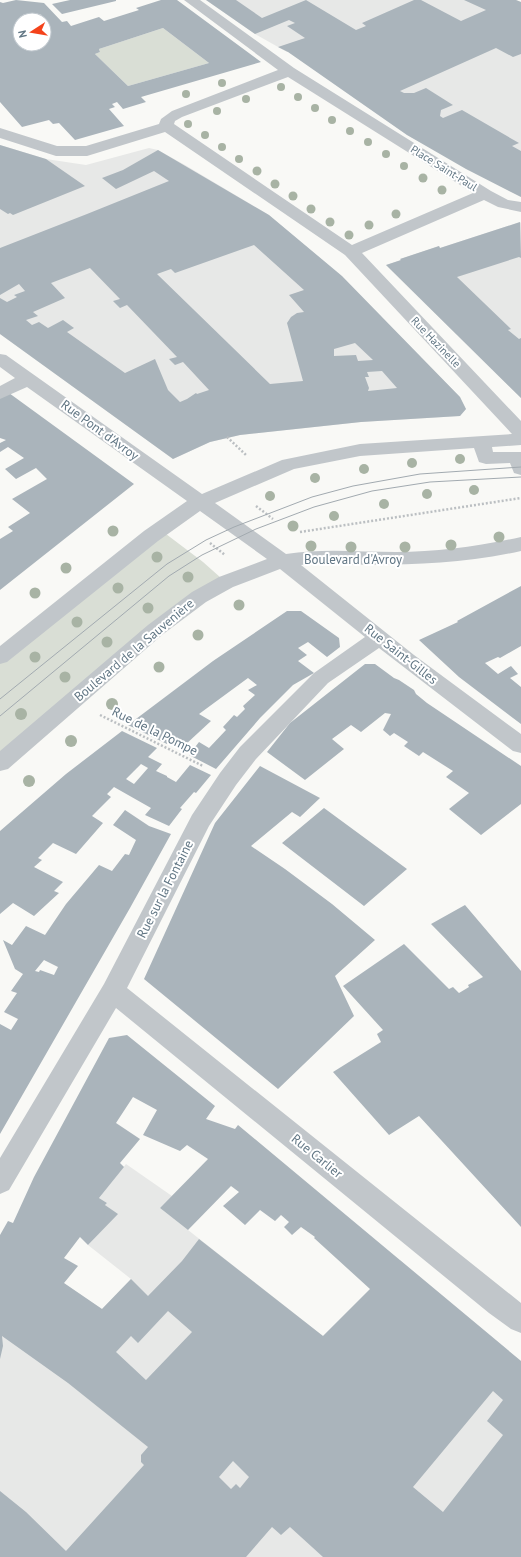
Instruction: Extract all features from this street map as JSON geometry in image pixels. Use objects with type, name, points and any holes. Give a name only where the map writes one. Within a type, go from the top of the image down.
[{"type":"street","name":"Place Saint-Paul","points":[[191,0],[289,71],[485,194]]},
{"type":"street","points":[[289,71],[177,114],[166,122],[168,126],[351,252]]},
{"type":"street","points":[[309,83],[323,77]]},
{"type":"street","points":[[0,133],[56,151],[87,152],[168,126]]},
{"type":"street","name":"Place Saint-Paul","points":[[351,252],[485,194]]},
{"type":"street","points":[[485,194],[504,204],[521,207]]},
{"type":"street","name":"Rue Hazinelle","points":[[351,252],[521,432]]},
{"type":"street","name":"Rue Pont d'Avroy","points":[[0,358],[199,502]]},
{"type":"street","points":[[0,393],[28,379]]},
{"type":"street","points":[[0,657],[151,536],[199,502],[289,464],[360,450],[521,439]]},
{"type":"street","points":[[481,442],[486,458],[518,457],[521,468]]},
{"type":"street","points":[[199,502],[283,562]]},
{"type":"street","name":"Boulevard d'Avroy","points":[[283,562],[309,557],[398,559],[440,557],[490,551],[521,544]]},
{"type":"street","name":"Rue Saint-Gilles","points":[[283,562],[379,638],[521,745]]},
{"type":"street","name":"Boulevard de la Sauvenière","points":[[0,763],[155,630],[199,597],[226,582],[283,562]]},
{"type":"street","name":"Rue sur la Fontaine","points":[[0,1182],[113,991],[200,820],[228,779],[248,753],[321,678],[379,638]]},
{"type":"street","name":"Rue Carlier","points":[[113,991],[521,1320]]},
{"type":"path","points":[[297,532],[521,498]]},
{"type":"path","name":"Rue de la Pompe","points":[[72,701],[228,779]]},
{"type":"shaded area","points":[[206,0],[516,0],[521,2],[521,197],[407,135],[289,52],[255,34]]},
{"type":"shaded area","points":[[163,28],[209,63],[128,86],[95,54],[100,52],[99,49]]},
{"type":"shaded area","points":[[0,145],[46,159],[86,165],[149,148],[158,150],[185,165],[269,215],[342,277],[460,397],[466,409],[460,416],[361,422],[240,435],[210,442],[173,459],[0,334]]},
{"type":"shaded area","points":[[520,222],[521,398],[386,265],[439,246],[440,248]]},
{"type":"shaded area","points":[[162,531],[203,562],[221,578],[0,755],[0,660]]},
{"type":"shaded area","points":[[126,1164],[172,1196],[160,1208],[323,1336],[400,1260],[521,1361],[521,1557],[0,1557],[0,1241],[102,1309],[131,1279],[88,1245],[117,1214],[105,1205],[107,1203],[99,1198]]},
{"type":"building","points":[[16,0],[44,3],[62,22],[67,21],[71,26],[99,17],[104,21],[139,10],[136,8],[161,0],[177,0],[261,62],[141,97],[146,102],[123,109],[117,102],[112,104],[115,107],[109,109],[124,126],[75,140],[59,123],[53,124],[49,120],[22,127],[0,102],[0,2],[3,3]],"holes":[[[163,28],[209,63],[128,86],[95,54],[100,52],[99,49]]]},
{"type":"building","points":[[70,0],[116,1],[62,14],[52,4]]},
{"type":"building","points":[[206,0],[236,0],[262,18],[306,0],[356,30],[366,26],[362,23],[414,0],[421,0],[461,21],[486,10],[464,0],[516,0],[521,2],[521,54],[513,57],[496,48],[400,91],[404,93],[414,93],[426,88],[453,105],[441,110],[440,116],[443,118],[462,110],[519,143],[512,146],[521,151],[521,197],[466,169],[407,135],[288,52],[278,47],[305,38],[287,26],[295,23],[289,20],[255,34]]},
{"type":"building","points":[[0,145],[46,159],[85,186],[13,215],[10,213],[8,214],[0,209]]},
{"type":"building","points":[[158,150],[269,215],[342,276],[460,397],[466,409],[460,416],[361,422],[240,435],[210,442],[173,459],[0,334],[0,298],[7,302],[17,297],[14,295],[25,291],[19,284],[0,295],[0,248],[169,181],[154,171],[116,189],[102,178],[123,170]],"holes":[[[254,245],[304,290],[289,295],[304,312],[297,313],[291,317],[287,323],[303,381],[270,384],[157,274],[171,269],[175,273]],[[90,268],[120,299],[113,301],[120,308],[127,305],[177,357],[169,359],[175,365],[183,362],[209,390],[196,393],[180,402],[168,390],[155,359],[125,373],[67,332],[74,328],[63,320],[48,328],[39,322],[32,325],[26,320],[38,316],[33,312],[65,298],[51,283]],[[355,343],[373,360],[358,361],[356,355],[334,356],[334,349]],[[382,371],[397,388],[368,391],[369,388],[365,377],[369,377],[367,372]]]},
{"type":"building","points":[[520,222],[521,258],[519,257],[457,277],[511,329],[508,330],[519,339],[521,338],[521,398],[386,265],[439,246],[440,248]]},
{"type":"building","points":[[9,393],[134,484],[0,590],[0,539],[13,531],[8,527],[30,513],[12,499],[47,479],[36,468],[16,479],[5,469],[24,458],[8,447],[0,452],[0,443],[6,440],[0,438],[0,398]]},
{"type":"building","points":[[521,586],[521,646],[500,658],[498,657],[485,663],[498,674],[511,666],[518,674],[510,678],[521,687],[521,724],[459,677],[419,640],[458,622],[457,621]]},
{"type":"building","points":[[287,611],[301,611],[339,638],[340,647],[327,657],[308,642],[298,648],[307,655],[298,661],[314,673],[293,685],[260,718],[216,769],[189,755],[199,742],[209,748],[226,730],[223,727],[234,715],[237,717],[245,709],[243,706],[255,695],[248,690],[257,685],[248,678],[199,714],[211,721],[185,745],[174,739],[167,744],[128,725],[213,661]]},
{"type":"building","points":[[365,664],[375,664],[414,690],[416,694],[427,703],[521,766],[521,804],[481,835],[449,809],[469,793],[446,777],[453,771],[423,752],[419,756],[404,746],[408,742],[394,733],[390,736],[383,730],[391,714],[385,713],[361,732],[351,725],[332,739],[344,749],[305,780],[267,752],[290,723]]},
{"type":"building","points":[[122,731],[157,748],[148,757],[162,764],[156,771],[176,782],[190,765],[211,775],[196,793],[194,792],[180,808],[182,809],[169,826],[145,815],[151,808],[114,787],[107,794],[111,797],[92,816],[103,823],[76,854],[53,843],[38,858],[42,860],[34,867],[63,882],[54,891],[59,893],[34,916],[13,903],[0,914],[0,831],[66,774]],"holes":[[[141,764],[148,768],[134,784],[126,779]]]},
{"type":"building","points":[[260,766],[320,798],[300,817],[292,812],[251,846],[332,904],[375,940],[335,976],[354,1016],[278,1089],[144,979],[215,823]]},
{"type":"building","points":[[324,808],[407,869],[364,906],[282,843]]},
{"type":"building","points":[[125,810],[149,826],[171,834],[0,1134],[0,1024],[11,1030],[18,1019],[4,1012],[17,993],[11,991],[23,974],[15,969],[3,940],[12,945],[26,926],[45,935],[66,904],[99,865],[112,871],[125,854],[129,855],[136,840],[113,825]],"holes":[[[44,960],[58,967],[54,975],[40,970],[39,972],[35,971]]]},
{"type":"building","points":[[465,905],[521,971],[521,1227],[419,1116],[389,1135],[333,1072],[381,1042],[377,1034],[383,1030],[343,986],[404,944],[449,989],[453,987],[459,993],[469,987],[468,985],[483,977],[431,924]]},
{"type":"building","points":[[127,1035],[215,1106],[206,1119],[235,1129],[238,1125],[521,1361],[521,1557],[323,1557],[290,1527],[281,1535],[272,1527],[246,1557],[0,1557],[0,1491],[26,1512],[66,1551],[144,1465],[141,1462],[141,1455],[148,1447],[68,1383],[2,1336],[3,1346],[0,1359],[0,1235],[8,1221],[13,1223],[34,1177],[109,1038]],"holes":[[[133,1097],[157,1110],[143,1135],[180,1151],[187,1145],[208,1159],[160,1208],[188,1230],[231,1186],[239,1192],[223,1206],[245,1225],[260,1210],[275,1221],[281,1215],[289,1222],[284,1227],[292,1235],[301,1227],[315,1237],[314,1238],[370,1289],[323,1336],[199,1239],[182,1261],[148,1296],[131,1279],[102,1309],[64,1283],[78,1266],[64,1258],[80,1237],[88,1245],[118,1214],[105,1205],[107,1203],[99,1198],[124,1167],[120,1163],[140,1139],[116,1123]],[[168,1311],[192,1332],[146,1380],[116,1352],[131,1336],[138,1343]],[[493,1391],[503,1400],[487,1421],[503,1435],[443,1512],[413,1487]],[[233,1461],[249,1477],[240,1488],[236,1484],[231,1489],[219,1477]]]},
{"type":"tram line","points":[[0,699],[167,564],[206,540],[234,527],[312,497],[353,486],[420,474],[521,467]]},
{"type":"tram line","points":[[0,716],[169,576],[202,555],[256,529],[314,507],[372,491],[430,482],[521,477]]}]
